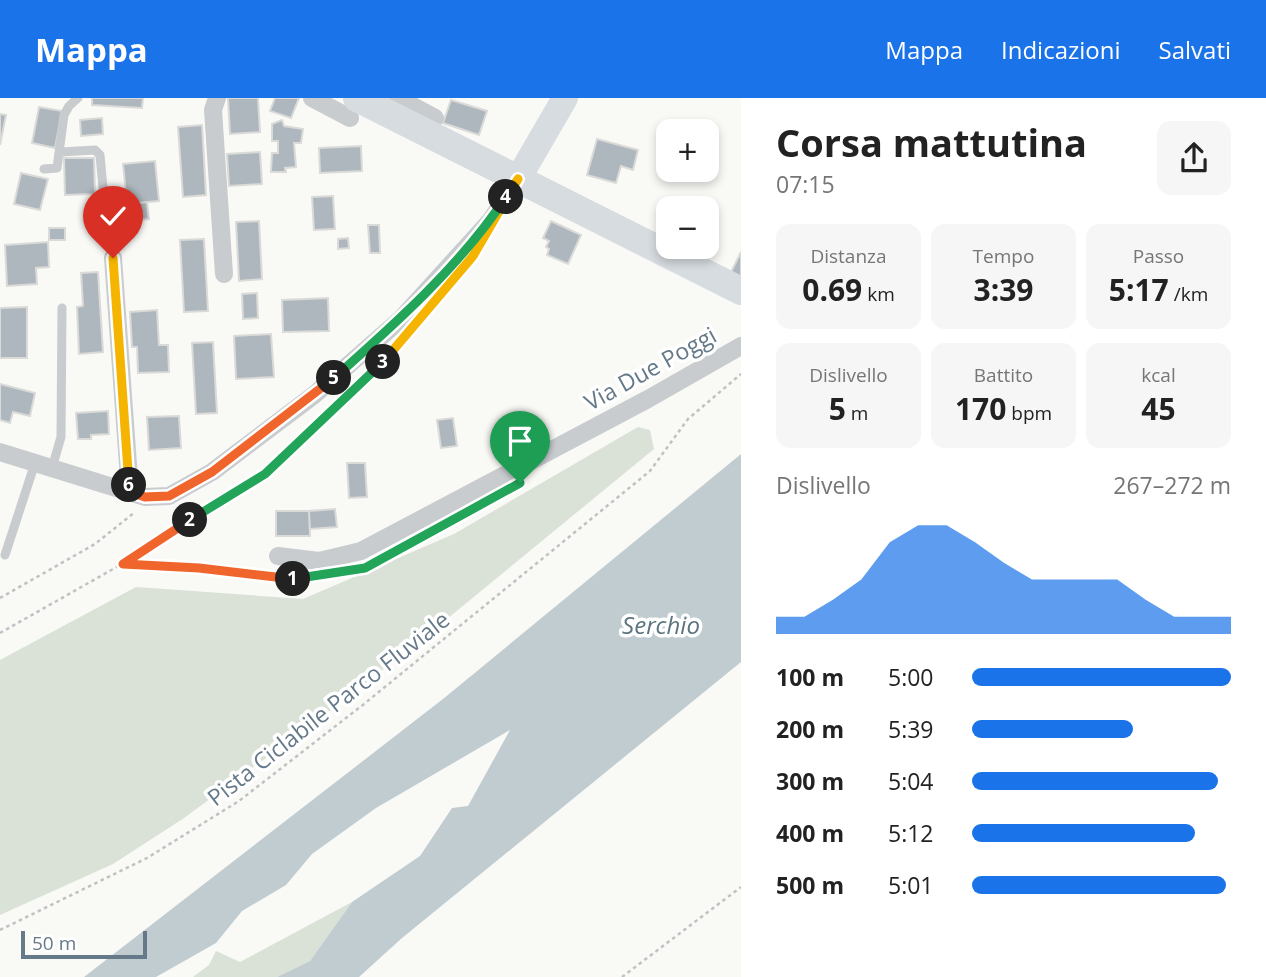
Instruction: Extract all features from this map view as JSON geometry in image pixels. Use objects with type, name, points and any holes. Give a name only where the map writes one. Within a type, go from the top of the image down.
[{"type":"main road","points":[[354,108],[518,179],[741,291]]},
{"type":"street","points":[[217,98],[213,110],[224,274]]},
{"type":"street","points":[[312,98],[354,108]]},
{"type":"street","points":[[398,98],[435,118]]},
{"type":"street","points":[[0,452],[145,497],[169,496],[212,472],[314,395],[401,319],[491,220],[565,98]]},
{"type":"street","points":[[113,258],[130,492]]},
{"type":"street","name":"Via Due Poggi","points":[[278,556],[319,561],[361,551],[648,399],[741,346]]},
{"type":"lane","points":[[44,169],[57,168],[64,115],[78,98]]},
{"type":"lane","points":[[61,152],[95,150],[100,155],[108,243],[113,258]]},
{"type":"lane","points":[[5,555],[43,466],[61,437],[62,308]]},
{"type":"path","points":[[0,633],[123,564],[265,474],[376,371],[393,350]]},
{"type":"path","name":"Pista Ciclabile Parco Fluviale","points":[[0,930],[147,858],[239,801],[364,704],[650,471],[688,419],[741,374]]},
{"type":"path","points":[[0,598],[95,544],[154,496]]},
{"type":"path","points":[[123,564],[199,568],[297,579],[310,577]]},
{"type":"path","points":[[622,977],[741,887]]},
{"type":"shaded area","points":[[638,427],[650,430],[654,449],[420,641],[322,717],[184,818],[113,864],[0,915],[0,660],[136,587],[303,599],[454,534]]},
{"type":"shaded area","points":[[352,902],[310,961],[277,977],[193,977],[209,965],[216,951],[240,962]]},
{"type":"water","name":"Serchio","points":[[741,454],[741,662],[402,938],[359,977],[277,977],[310,961],[352,902],[420,856],[452,808],[468,806],[510,730],[376,808],[312,854],[286,885],[242,911],[216,943],[156,977],[84,977],[443,699]]},
{"type":"building","points":[[92,98],[143,98],[142,108],[92,105]]},
{"type":"building","points":[[228,98],[258,98],[260,132],[230,134]]},
{"type":"building","points":[[275,98],[299,98],[291,118],[270,111]]},
{"type":"building","points":[[451,100],[487,111],[479,135],[443,123]]},
{"type":"building","points":[[39,107],[62,111],[55,148],[32,143]]},
{"type":"building","points":[[0,114],[6,115],[0,145]]},
{"type":"building","points":[[102,118],[103,134],[81,136],[80,120]]},
{"type":"building","points":[[282,120],[284,126],[303,129],[301,143],[294,143],[296,167],[285,168],[286,172],[271,172],[272,153],[278,153],[278,141],[272,141],[272,124]]},
{"type":"building","points":[[202,125],[206,195],[183,197],[178,127]]},
{"type":"building","points":[[597,139],[638,150],[633,170],[621,166],[616,183],[587,175]]},
{"type":"building","points":[[361,146],[362,171],[320,173],[319,148]]},
{"type":"building","points":[[260,152],[262,184],[229,186],[227,154]]},
{"type":"building","points":[[64,158],[94,158],[95,194],[65,195]]},
{"type":"building","points":[[155,161],[159,201],[127,204],[123,164]]},
{"type":"building","points":[[21,173],[48,179],[40,210],[14,204]]},
{"type":"building","points":[[333,196],[335,229],[314,230],[312,197]]},
{"type":"building","points":[[147,202],[149,219],[129,221],[127,204]]},
{"type":"building","points":[[259,221],[262,279],[239,281],[236,222]]},
{"type":"building","points":[[551,221],[581,235],[568,264],[547,255],[549,249],[546,247],[549,241],[543,238]]},
{"type":"building","points":[[368,225],[379,225],[380,253],[370,253]]},
{"type":"building","points":[[49,228],[65,228],[65,240],[49,240]]},
{"type":"building","points":[[348,238],[349,248],[338,249],[338,239]]},
{"type":"building","points":[[204,239],[208,311],[184,312],[180,240]]},
{"type":"building","points":[[48,242],[49,267],[36,268],[37,284],[7,286],[5,245]]},
{"type":"building","points":[[741,252],[741,277],[731,272]]},
{"type":"building","points":[[98,272],[103,352],[79,354],[77,307],[83,306],[81,273]]},
{"type":"building","points":[[257,293],[258,318],[243,319],[242,294]]},
{"type":"building","points":[[328,298],[329,331],[283,332],[282,300]]},
{"type":"building","points":[[27,307],[27,358],[0,358],[0,308]]},
{"type":"building","points":[[157,310],[159,345],[168,345],[169,372],[138,373],[137,347],[132,347],[130,312]]},
{"type":"building","points":[[271,334],[274,377],[236,379],[234,336]]},
{"type":"building","points":[[213,342],[217,413],[196,414],[192,343]]},
{"type":"building","points":[[0,384],[35,393],[30,416],[13,412],[10,423],[0,420]]},
{"type":"building","points":[[108,411],[109,434],[78,439],[76,413]]},
{"type":"building","points":[[179,416],[181,448],[149,450],[147,417]]},
{"type":"building","points":[[453,418],[457,446],[441,448],[437,420]]},
{"type":"building","points":[[347,463],[365,463],[367,497],[349,498]]},
{"type":"building","points":[[335,509],[337,527],[310,529],[309,511]]},
{"type":"building","points":[[276,511],[309,511],[310,536],[276,536]]},
{"type":"route","points":[[113,258],[130,492],[145,497],[169,496],[212,472],[314,395],[401,319],[491,220],[518,179],[473,256],[376,371],[265,474],[123,564],[199,568],[297,579],[365,568],[520,483]]}]
